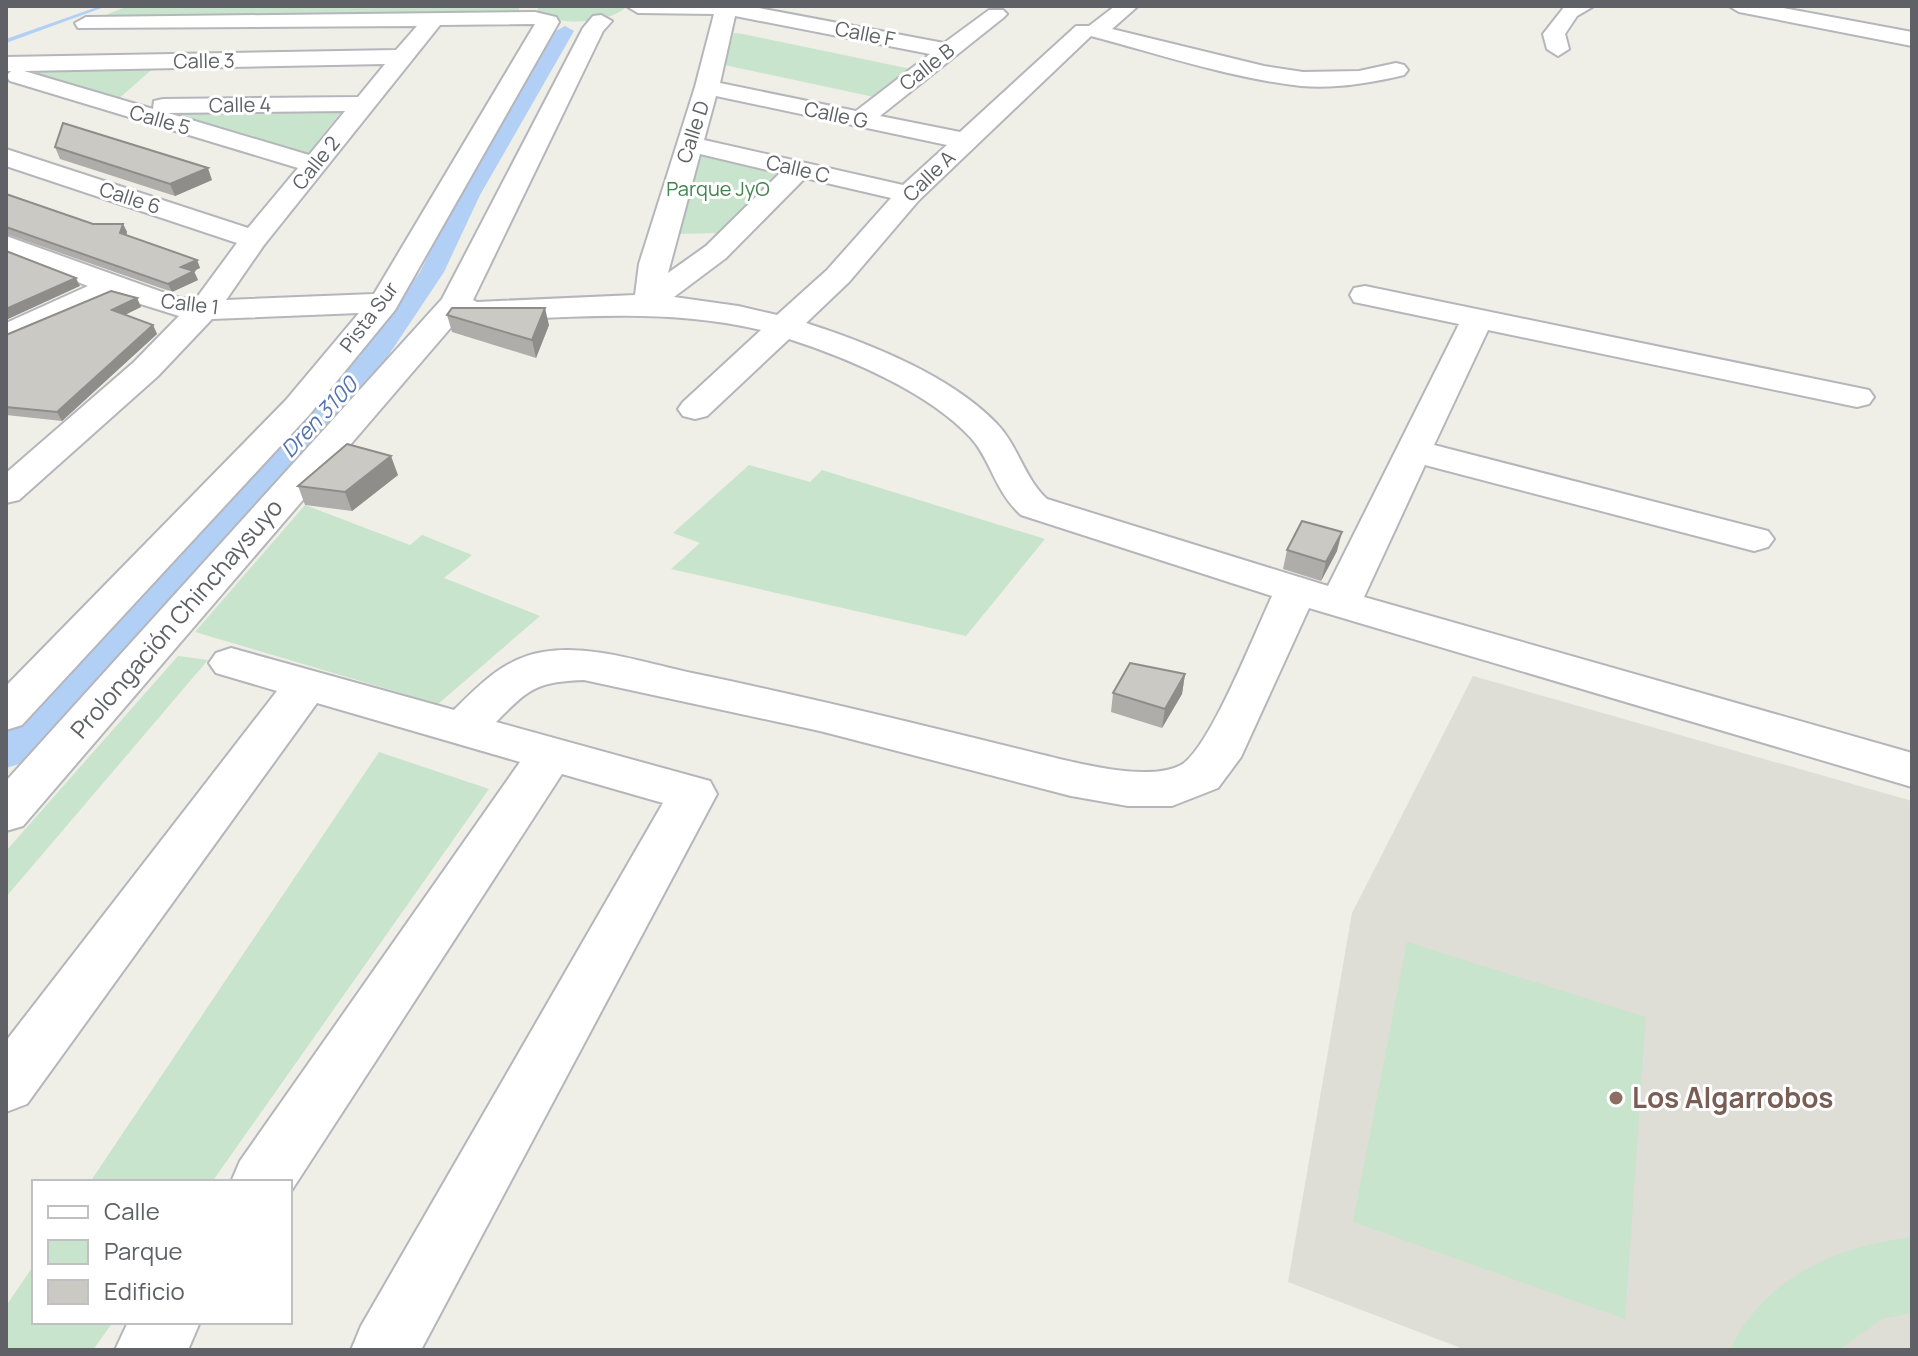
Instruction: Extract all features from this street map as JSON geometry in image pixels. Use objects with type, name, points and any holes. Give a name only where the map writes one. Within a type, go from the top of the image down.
[{"type":"street","points":[[86,23],[433,20],[537,15],[601,21],[638,6]]},
{"type":"street","name":"Calle F","points":[[638,6],[727,7],[949,51]]},
{"type":"street","points":[[1128,6],[1096,31],[1264,73],[1303,79],[1359,78],[1396,70]]},
{"type":"street","points":[[1558,49],[1554,34],[1569,12],[1584,6]]},
{"type":"street","points":[[1739,6],[1912,39]]},
{"type":"street","name":"Calle D","points":[[650,302],[654,264],[707,87],[727,7]]},
{"type":"street","name":"Calle B","points":[[859,120],[996,14],[971,9]]},
{"type":"street","name":"Pista Sur","points":[[6,714],[298,407],[384,303],[480,146],[537,15]]},
{"type":"street","name":"Calle 2","points":[[6,492],[146,369],[203,310],[254,239],[433,20]]},
{"type":"street","name":"Prolongación Chinchaysuyo","points":[[6,813],[456,303],[529,145],[594,28],[601,21]]},
{"type":"street","name":"Calle A","points":[[695,409],[838,276],[909,194],[1084,31]]},
{"type":"street","name":"Calle 3","points":[[6,64],[402,57]]},
{"type":"street","name":"Calle 5","points":[[6,73],[314,165]]},
{"type":"street","name":"Calle G","points":[[707,87],[965,141]]},
{"type":"street","name":"Calle 4","points":[[116,107],[364,104]]},
{"type":"street","name":"Calle C","points":[[688,144],[909,194]]},
{"type":"street","points":[[480,146],[529,145]]},
{"type":"street","name":"Calle 6","points":[[6,157],[254,239]]},
{"type":"street","points":[[650,302],[696,269],[798,170]]},
{"type":"street","name":"Calle 1","points":[[14,254],[171,306],[203,310],[384,303]]},
{"type":"street","points":[[654,264],[696,269]]},
{"type":"street","points":[[6,335],[112,286]]},
{"type":"street","points":[[1365,295],[1857,397]]},
{"type":"street","points":[[456,303],[471,312],[650,302],[705,309],[860,351],[955,406],[980,426],[996,446],[1017,494],[1034,507],[1340,604],[1912,770]]},
{"type":"street","points":[[1340,604],[1477,319]]},
{"type":"street","points":[[1414,451],[1754,539]]},
{"type":"street","points":[[463,728],[508,683],[543,667],[584,665],[820,715],[1071,779],[1128,788],[1172,788],[1201,776],[1225,745],[1296,590]]},
{"type":"street","points":[[231,663],[693,794],[385,1350]]},
{"type":"street","points":[[6,1086],[306,685]]},
{"type":"street","points":[[263,1180],[550,755]]},
{"type":"street","points":[[149,1350],[166,1324]]},
{"type":"shaded area","name":"Los Algarrobos","points":[[1473,676],[1912,801],[1912,1350],[1466,1350],[1288,1282],[1352,913]]},
{"type":"green space","points":[[128,6],[518,6],[521,15],[93,20]]},
{"type":"green space","points":[[538,6],[628,6],[609,17],[571,21],[547,17],[538,12]]},
{"type":"green space","points":[[734,33],[911,69],[874,97],[724,65]]},
{"type":"green space","points":[[157,65],[116,101],[10,71],[15,67]]},
{"type":"green space","points":[[345,107],[309,152],[301,155],[168,113]]},
{"type":"green space","name":"Parque JyO","points":[[708,153],[780,170],[782,174],[723,233],[670,234],[699,154]]},
{"type":"green space","points":[[749,465],[810,482],[822,470],[1045,539],[966,636],[671,569],[700,543],[673,533]]},
{"type":"green space","points":[[305,505],[410,545],[422,535],[472,555],[444,578],[540,616],[438,704],[195,632]]},
{"type":"green space","points":[[178,656],[208,660],[6,897],[6,851]]},
{"type":"green space","points":[[379,752],[489,789],[213,1180],[91,1180]]},
{"type":"green space","points":[[1407,942],[1646,1017],[1625,1319],[1353,1222]]},
{"type":"green space","points":[[1912,1237],[1912,1313],[1882,1319],[1839,1350],[1730,1350],[1744,1325],[1762,1304],[1782,1285],[1805,1270],[1857,1248]]},
{"type":"green space","points":[[32,1268],[32,1324],[112,1324],[93,1350],[6,1350],[6,1306]]},
{"type":"building","points":[[63,123],[208,168],[170,184],[55,147]]},
{"type":"building","points":[[6,194],[93,224],[123,224],[120,233],[197,260],[181,267],[194,271],[168,284],[6,227]]},
{"type":"building","points":[[6,251],[76,278],[6,309]]},
{"type":"building","points":[[111,291],[137,298],[112,310],[153,325],[57,412],[6,407],[6,335]]},
{"type":"building","points":[[452,308],[545,308],[532,340],[447,315]]},
{"type":"building","points":[[347,444],[391,456],[345,492],[298,486]]},
{"type":"building","points":[[1302,521],[1342,532],[1326,562],[1287,550]]},
{"type":"building","points":[[1130,663],[1185,674],[1165,709],[1113,693]]},
{"type":"waterway","points":[[6,41],[105,6]]},
{"type":"waterway","name":"Dren 3100","points":[[6,754],[370,362],[432,272],[469,195],[565,31]]},
{"type":"place","name":"Los Algarrobos","points":[[1616,1098]]}]
